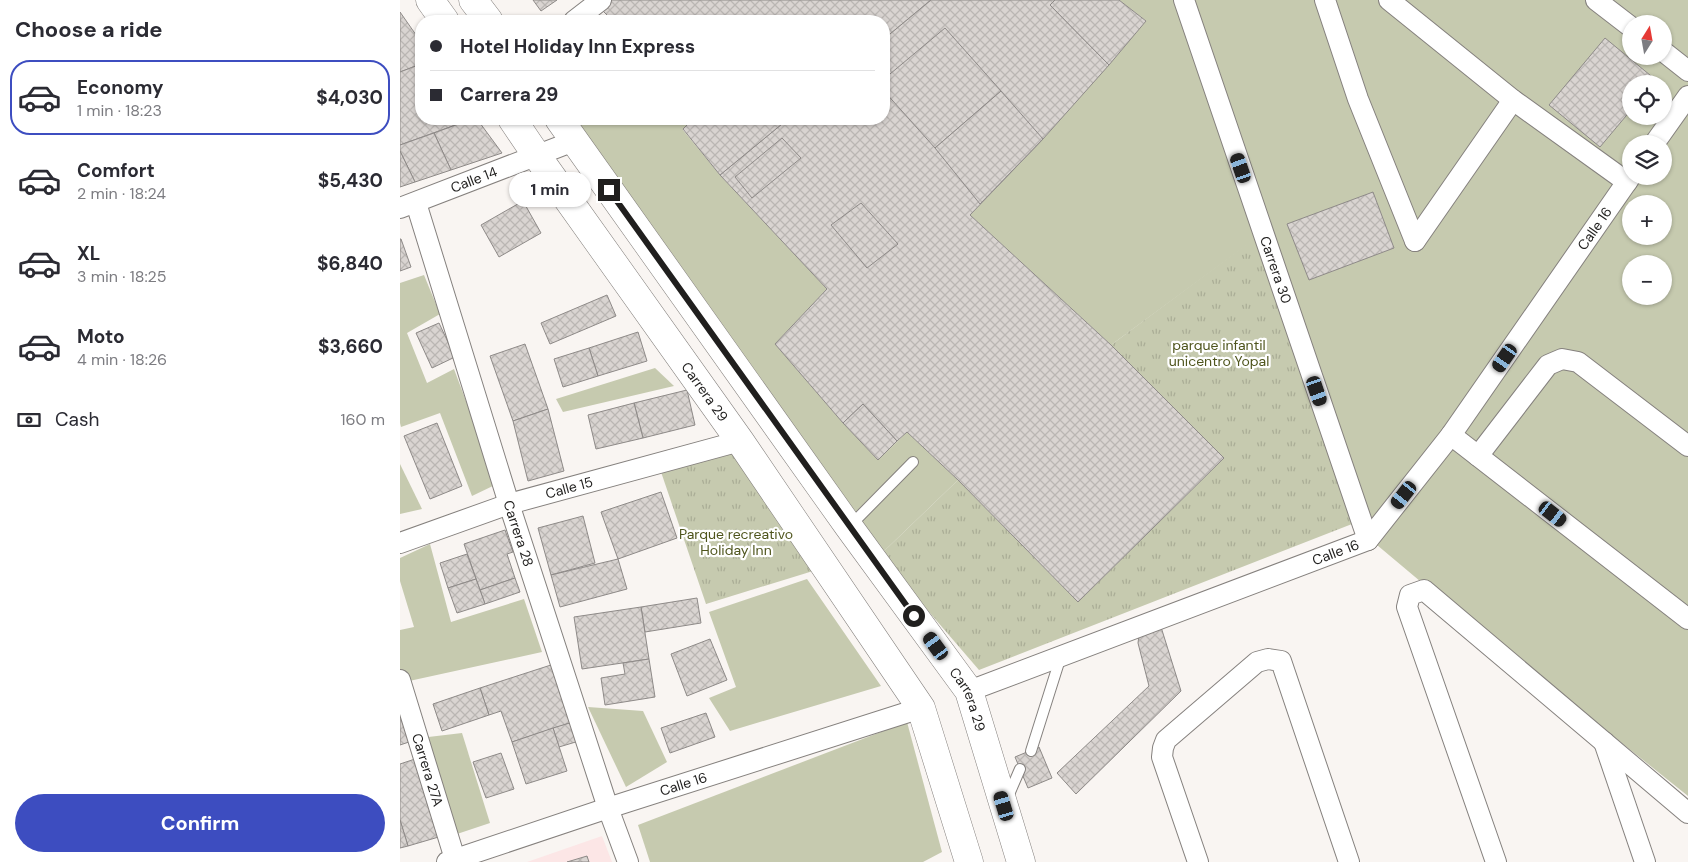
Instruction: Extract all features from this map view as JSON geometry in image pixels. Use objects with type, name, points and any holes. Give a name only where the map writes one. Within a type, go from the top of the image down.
[{"type":"main road","points":[[430,0],[441,15]]},
{"type":"main road","points":[[473,0],[484,15]]},
{"type":"main road","name":"Carrera 29","points":[[516,125],[536,156],[740,441],[921,708],[969,862]]},
{"type":"main road","name":"Carrera 29","points":[[563,125],[849,527],[969,691],[1021,862]]},
{"type":"street","points":[[582,15],[601,0]]},
{"type":"street","name":"Carrera 30","points":[[1184,0],[1368,540]]},
{"type":"street","points":[[1325,0],[1358,98],[1415,241],[1513,100]]},
{"type":"street","points":[[1389,0],[1513,100],[1622,174]]},
{"type":"street","points":[[1596,0],[1622,20]]},
{"type":"street","points":[[1672,58],[1688,71]]},
{"type":"street","points":[[1660,135],[1688,96]]},
{"type":"street","name":"Calle 14","points":[[408,206],[574,141]]},
{"type":"street","name":"Calle 16","points":[[969,691],[1368,540],[1451,436],[1625,185]]},
{"type":"street","name":"Carrera 28","points":[[408,206],[509,504],[608,808],[628,862]]},
{"type":"street","points":[[1478,456],[1548,365],[1562,359],[1578,362],[1688,446]]},
{"type":"street","points":[[1451,436],[1688,619]]},
{"type":"street","name":"Calle 15","points":[[400,543],[509,504],[740,441]]},
{"type":"street","points":[[1496,862],[1407,607],[1410,595],[1424,590],[1688,813]]},
{"type":"street","points":[[1198,862],[1162,757],[1163,748],[1166,740],[1257,662],[1268,659],[1281,661],[1349,862]]},
{"type":"street","name":"Carrera 27A","points":[[400,680],[451,861]]},
{"type":"street","name":"Calle 16","points":[[451,861],[608,808],[921,708]]},
{"type":"street","points":[[1604,742],[1646,862]]},
{"type":"lane","points":[[849,527],[913,462]]},
{"type":"lane","points":[[1031,750],[1062,656]]},
{"type":"lane","points":[[1004,806],[1020,769]]},
{"type":"shaded area","points":[[602,836],[612,862],[527,862]]},
{"type":"green space","points":[[1119,0],[1688,0],[1688,796],[1433,592],[1352,524],[1255,239],[1111,345],[970,215],[1043,139],[1146,21]]},
{"type":"green space","points":[[570,125],[688,125],[683,130],[720,175],[827,289],[775,344],[843,423],[878,460],[907,432],[958,480],[880,555]]},
{"type":"green space","name":"parque infantil unicentro Yopal","points":[[1255,238],[1352,524],[979,670],[880,555],[958,480],[1078,602],[1224,458],[1111,345]]},
{"type":"green space","points":[[424,275],[440,314],[407,333],[427,383],[454,369],[497,484],[472,496],[440,413],[401,427],[400,423],[400,283]]},
{"type":"green space","points":[[655,368],[674,386],[563,412],[556,399]]},
{"type":"green space","name":"Parque recreativo Holiday Inn","points":[[732,448],[813,571],[706,604],[660,469]]},
{"type":"green space","points":[[400,464],[422,509],[400,514]]},
{"type":"green space","points":[[430,544],[451,622],[524,599],[542,652],[400,683],[400,630],[414,627],[400,581],[400,558]]},
{"type":"green space","points":[[807,579],[881,686],[730,731],[709,698],[736,687],[709,612]]},
{"type":"green space","points":[[588,707],[643,711],[667,762],[626,787]]},
{"type":"green space","points":[[907,722],[942,852],[923,862],[650,862],[638,825]]},
{"type":"green space","points":[[462,733],[490,823],[451,836],[420,738]]},
{"type":"building","points":[[533,0],[557,0],[541,11]]},
{"type":"building","points":[[611,0],[931,0],[890,34],[890,15],[607,15],[600,8]]},
{"type":"building","points":[[931,0],[1055,0],[1050,5],[1109,65],[1043,139],[970,215],[1111,345],[1224,458],[1078,602],[958,480],[907,432],[897,441],[863,404],[843,423],[775,344],[827,289],[720,175],[781,125],[890,125],[890,34]]},
{"type":"building","points":[[1055,0],[1119,0],[1146,21],[1109,65],[1050,5]]},
{"type":"building","points":[[400,12],[415,33],[415,66],[400,72]]},
{"type":"building","points":[[945,28],[1001,91],[935,148],[890,98],[890,74]]},
{"type":"building","points":[[1605,38],[1622,52],[1622,65],[1638,65],[1650,75],[1622,75],[1622,121],[1600,147],[1549,105]]},
{"type":"building","points":[[415,66],[415,125],[455,125],[400,145],[400,72]]},
{"type":"building","points":[[1001,91],[1043,139],[980,204],[935,148]]},
{"type":"building","points":[[456,125],[481,125],[502,153],[451,170],[434,133]]},
{"type":"building","points":[[687,125],[781,125],[720,175],[683,129]]},
{"type":"building","points":[[434,133],[451,170],[415,182],[400,151],[400,145]]},
{"type":"building","points":[[782,138],[801,158],[752,198],[735,177]]},
{"type":"building","points":[[400,151],[415,182],[400,187]]},
{"type":"building","points":[[1373,192],[1394,248],[1309,280],[1287,224]]},
{"type":"building","points":[[523,201],[541,233],[499,257],[481,225]]},
{"type":"building","points":[[861,203],[898,244],[867,268],[831,225]]},
{"type":"building","points":[[400,239],[411,267],[400,271]]},
{"type":"building","points":[[607,295],[616,316],[550,344],[541,323]]},
{"type":"building","points":[[439,323],[455,357],[432,368],[416,333]]},
{"type":"building","points":[[638,332],[647,361],[598,376],[589,348]]},
{"type":"building","points":[[525,344],[548,409],[513,421],[490,356]]},
{"type":"building","points":[[589,348],[598,376],[563,387],[554,359]]},
{"type":"building","points":[[687,390],[695,425],[643,438],[634,403]]},
{"type":"building","points":[[634,403],[643,438],[596,449],[588,415]]},
{"type":"building","points":[[863,404],[897,441],[878,460],[843,423]]},
{"type":"building","points":[[548,409],[564,471],[528,481],[513,421]]},
{"type":"building","points":[[437,423],[462,486],[430,499],[404,436]]},
{"type":"building","points":[[661,492],[677,538],[618,559],[601,512]]},
{"type":"building","points":[[583,516],[595,563],[551,575],[538,528]]},
{"type":"building","points":[[505,530],[513,552],[507,554],[515,578],[480,590],[464,544]]},
{"type":"building","points":[[467,554],[476,579],[448,588],[440,563]]},
{"type":"building","points":[[618,559],[627,589],[560,607],[551,575]]},
{"type":"building","points":[[515,578],[520,592],[485,604],[480,590]]},
{"type":"building","points":[[476,579],[485,604],[457,613],[448,588]]},
{"type":"building","points":[[697,598],[701,623],[645,632],[641,607]]},
{"type":"building","points":[[641,607],[649,659],[582,669],[574,617]]},
{"type":"building","points":[[1161,627],[1181,691],[1076,794],[1057,773],[1149,686],[1138,643],[1139,635]]},
{"type":"building","points":[[710,639],[727,680],[687,696],[671,654]]},
{"type":"building","points":[[649,659],[655,697],[605,705],[601,678],[625,674],[623,663]]},
{"type":"building","points":[[554,664],[573,722],[512,742],[501,711],[489,715],[480,688]]},
{"type":"building","points":[[480,688],[489,715],[442,731],[433,704]]},
{"type":"building","points":[[400,702],[412,741],[400,745]]},
{"type":"building","points":[[706,713],[715,737],[670,753],[661,728]]},
{"type":"building","points":[[573,722],[579,741],[559,747],[553,728]]},
{"type":"building","points":[[553,728],[567,771],[526,784],[512,742]]},
{"type":"building","points":[[1039,747],[1052,778],[1028,788],[1015,757]]},
{"type":"building","points":[[501,753],[514,789],[486,798],[473,762]]},
{"type":"building","points":[[418,758],[442,836],[408,846],[400,820],[400,764]]},
{"type":"building","points":[[400,820],[408,846],[400,848]]},
{"type":"building","points":[[587,856],[589,862],[567,862]]},
{"type":"route","points":[[609,190],[914,616]]}]
